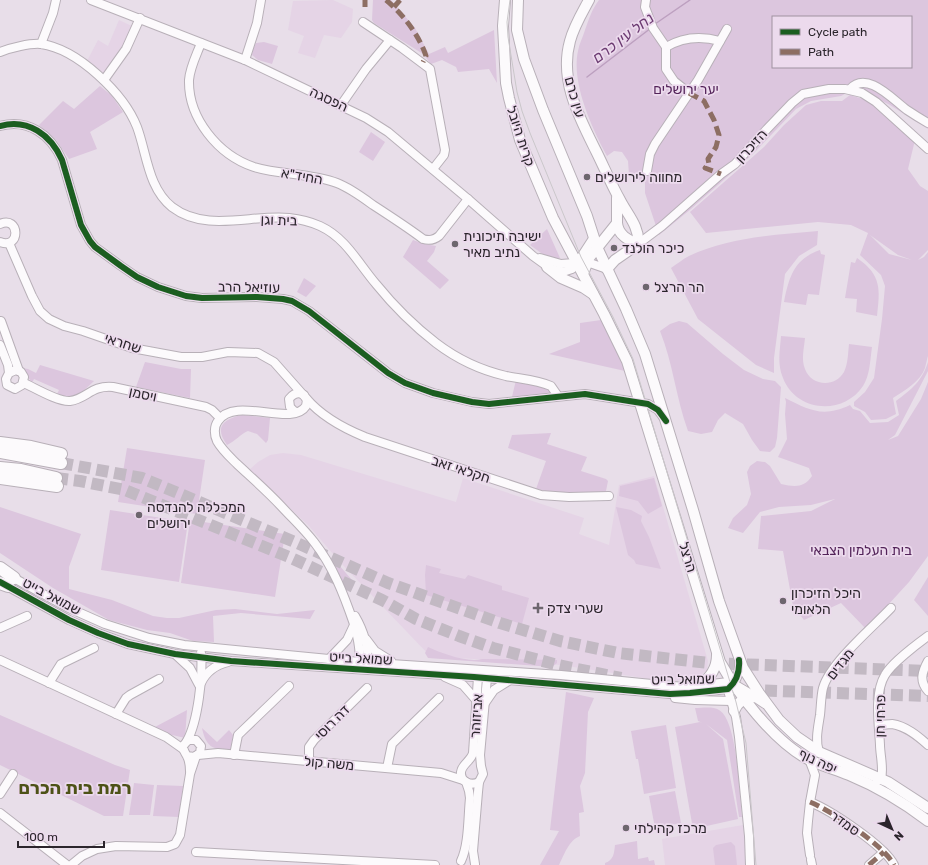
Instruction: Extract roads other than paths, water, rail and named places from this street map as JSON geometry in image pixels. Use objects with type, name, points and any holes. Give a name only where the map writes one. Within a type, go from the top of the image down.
[{"type":"highway","points":[[0,442],[31,447],[61,458],[0,452]]},
{"type":"highway","points":[[0,468],[21,470],[57,482],[0,478]]},
{"type":"highway","points":[[0,568],[6,582]]},
{"type":"main road","name":"קרית היובל","points":[[505,0],[503,26],[504,64],[509,98],[516,128],[552,218],[582,263]]},
{"type":"main road","name":"קרית היובל","points":[[518,0],[517,23],[520,49],[542,110],[589,223],[595,242]]},
{"type":"main road","name":"עין כרם","points":[[589,0],[577,20],[570,41],[567,56],[567,79],[580,118],[635,227],[638,244]]},
{"type":"main road","name":"עין כרם","points":[[616,192],[617,223]]},
{"type":"main road","points":[[589,223],[595,229],[601,230],[608,229],[617,223],[635,227]]},
{"type":"main road","points":[[582,263],[595,242],[617,223]]},
{"type":"main road","points":[[617,223],[621,234],[638,244]]},
{"type":"main road","name":"הרצל","points":[[595,242],[641,343],[693,510],[719,601],[739,660]]},
{"type":"main road","name":"הזיכרון","points":[[607,269],[615,260],[638,244]]},
{"type":"main road","name":"הרצל","points":[[582,263],[583,274],[627,361],[717,655]]},
{"type":"main road","points":[[547,267],[561,278],[584,288],[594,295]]},
{"type":"main road","points":[[700,686],[715,668],[717,655]]},
{"type":"main road","name":"יפה נוף","points":[[717,655],[737,703],[753,710],[785,743],[809,759],[868,784],[897,799],[928,821]]},
{"type":"main road","name":"יפה נוף","points":[[739,660],[769,707],[789,731],[819,752],[881,778],[928,808]]},
{"type":"main road","points":[[737,703],[756,697],[769,707]]},
{"type":"street","points":[[41,44],[53,13],[56,0]]},
{"type":"street","name":"הפסגה","points":[[91,0],[245,60],[341,105],[378,125],[433,169],[547,267]]},
{"type":"street","points":[[245,60],[257,23],[261,0]]},
{"type":"street","points":[[646,0],[645,7],[653,28],[666,47],[666,69],[674,81],[689,93]]},
{"type":"street","points":[[104,80],[126,49],[140,18]]},
{"type":"street","points":[[363,22],[423,62],[430,69],[445,150],[444,155],[433,169]]},
{"type":"street","points":[[647,171],[650,154],[655,144],[689,93],[727,29]]},
{"type":"street","points":[[666,47],[674,42],[688,39],[708,37],[720,41]]},
{"type":"street","points":[[341,105],[366,69],[390,40]]},
{"type":"street","name":"החיד\"א","points":[[201,42],[190,74],[190,88],[192,97],[199,120],[206,132],[234,157],[253,166],[340,184],[423,239],[428,240],[434,240],[439,236],[468,199]]},
{"type":"street","name":"בית וגן","points":[[0,52],[12,48],[41,44],[56,49],[78,60],[104,80],[118,96],[131,115],[136,126],[154,184],[165,200],[180,212],[202,219],[225,221],[289,218],[319,226],[337,236],[346,244],[376,283],[394,303],[416,326],[445,350],[464,361],[492,372],[551,386],[558,396]]},
{"type":"street","points":[[850,89],[859,83],[873,85],[881,89],[906,109],[928,123]]},
{"type":"street","name":"הזיכרון","points":[[638,244],[662,226],[721,174],[735,164],[792,103],[804,94],[829,89],[850,89]]},
{"type":"street","points":[[850,89],[870,98],[928,149]]},
{"type":"street","name":"עוזיאל הרב","points":[[0,126],[14,124],[34,128],[42,132],[53,143],[62,160],[82,225],[90,241],[121,266],[148,283],[173,292],[202,298],[256,297],[279,298],[292,301],[309,311],[398,379],[433,393],[472,402],[489,404],[558,396]]},
{"type":"street","points":[[917,138],[928,138]]},
{"type":"street","points":[[0,224],[10,224],[15,229],[14,239],[5,244],[0,242]]},
{"type":"street","name":"הזיכרון","points":[[635,227],[649,232],[662,226]]},
{"type":"street","name":"שחראי","points":[[9,243],[27,287],[37,305],[45,317],[56,323],[94,334],[132,348],[181,357],[202,357],[228,352],[258,353],[268,358],[280,368],[305,397]]},
{"type":"street","points":[[533,256],[556,264],[582,263],[607,269]]},
{"type":"street","points":[[547,267],[563,272],[582,263]]},
{"type":"street","points":[[0,321],[19,371],[24,377],[24,383],[17,388],[9,387],[6,379],[9,373],[8,365],[0,345]]},
{"type":"street","name":"שחראי","points":[[280,368],[289,383],[291,392],[289,399]]},
{"type":"street","points":[[9,373],[13,370],[19,371]]},
{"type":"street","name":"ויסמן","points":[[24,383],[64,401],[76,399],[93,390],[106,387],[206,407],[212,410],[220,418]]},
{"type":"street","points":[[266,412],[282,409],[287,404],[289,399],[295,393],[305,397],[306,406],[299,411],[294,411],[290,407],[289,399]]},
{"type":"street","points":[[558,396],[585,394],[609,397],[655,407],[666,421]]},
{"type":"street","name":"חקלאי זאב","points":[[305,397],[320,412],[354,433],[541,495],[569,497],[609,496]]},
{"type":"street","points":[[320,412],[314,410],[286,414],[237,410],[231,411],[220,418],[217,422],[215,433],[219,444],[314,541],[326,560],[364,634],[375,651],[384,658],[396,663]]},
{"type":"street","name":"שמואל בייט","points":[[0,571],[6,582],[69,620],[128,644],[175,654],[231,661],[363,665],[396,663],[561,675],[672,686],[729,685],[756,697]]},
{"type":"street","name":"שמואל בייט","points":[[6,582],[111,627],[149,638],[198,647],[329,659],[363,665],[437,674],[641,692],[690,694],[729,685],[739,672],[739,660]]},
{"type":"street","points":[[345,598],[354,625],[363,665]]},
{"type":"street","name":"מגדים","points":[[819,752],[817,733],[823,688],[832,670],[842,657],[891,608]]},
{"type":"street","points":[[0,628],[27,616]]},
{"type":"street","points":[[329,659],[347,640],[354,625]]},
{"type":"street","points":[[363,665],[364,634]]},
{"type":"street","name":"פרחי חן","points":[[881,778],[882,773],[878,705],[884,676],[928,636]]},
{"type":"street","points":[[190,774],[186,747],[195,721],[200,686],[201,658],[198,647]]},
{"type":"street","points":[[49,683],[61,664],[94,648]]},
{"type":"street","points":[[175,654],[190,668],[200,686]]},
{"type":"street","points":[[0,660],[186,747]]},
{"type":"street","points":[[200,686],[206,674],[218,665],[231,661]]},
{"type":"street","points":[[928,661],[923,669],[922,681],[928,691]]},
{"type":"street","name":"אביזוהר","points":[[460,863],[464,855],[466,843],[470,798],[469,791],[461,773],[473,753],[481,702],[487,678],[483,670],[478,677],[481,702],[480,755],[483,774],[479,782],[473,851],[475,865]]},
{"type":"street","points":[[437,674],[463,686],[481,702],[494,690],[511,680]]},
{"type":"street","points":[[116,714],[126,698],[159,679]]},
{"type":"street","points":[[234,755],[238,735],[289,686]]},
{"type":"street","name":"דה רוסי","points":[[309,761],[309,747],[314,740],[367,688]]},
{"type":"street","points":[[641,692],[684,699],[737,703],[749,833],[750,865]]},
{"type":"street","points":[[387,768],[392,744],[439,698]]},
{"type":"street","points":[[71,865],[89,851],[97,849],[124,846],[167,847],[175,844],[180,836],[190,774],[201,749],[198,742],[195,721]]},
{"type":"street","points":[[879,725],[892,724],[904,728],[915,734],[928,745]]},
{"type":"street","points":[[802,741],[812,739],[817,733]]},
{"type":"street","points":[[186,747],[194,739],[198,742]]},
{"type":"street","name":"משה קול","points":[[198,742],[218,753]]},
{"type":"street","name":"משה קול","points":[[186,747],[192,757],[218,753],[309,761],[441,773],[464,781]]},
{"type":"street","points":[[809,759],[815,775]]},
{"type":"street","points":[[465,765],[476,762],[481,766]]},
{"type":"street","name":"משה קול","points":[[441,773],[465,765]]},
{"type":"street","points":[[811,860],[807,833],[810,802],[815,775],[820,769],[828,767]]},
{"type":"street","points":[[0,794],[13,774]]},
{"type":"street","points":[[868,784],[881,778]]},
{"type":"street","points":[[464,781],[472,784],[479,782]]},
{"type":"street","name":"סמדר","points":[[810,802],[852,826],[884,852],[894,865]]},
{"type":"street","points":[[0,813],[67,865]]},
{"type":"street","points":[[196,852],[435,865]]},
{"type":"street","points":[[870,865],[884,852]]},
{"type":"street","points":[[460,863],[466,860],[475,865]]},
{"type":"waterway","name":"נחל עין כרם","points":[[655,24],[690,0]]},
{"type":"waterway","name":"נחל עין כרם","points":[[587,77],[651,28]]},
{"type":"tunnel","points":[[61,463],[142,478],[388,583],[500,623],[560,641],[618,653],[709,663],[928,671]]},
{"type":"tunnel","points":[[56,478],[125,490],[289,557],[382,600],[416,619],[459,636],[493,648],[558,665],[621,678]]},
{"type":"tunnel","points":[[747,690],[928,696]]},
{"type":"tram line","points":[[510,0],[507,22],[508,37],[517,92],[522,111],[581,257],[613,317],[633,359],[736,702],[746,743],[756,865]]},
{"type":"place","name":"מחווה לירושלים","points":[[587,177]]},
{"type":"place","name":"ישיבה תיכונית נתיב מאיר","points":[[455,244]]},
{"type":"place","name":"כיכר הולנד","points":[[614,248]]},
{"type":"place","name":"הר הרצל","points":[[646,287]]},
{"type":"place","name":"המכללה להנדסה ירושלים","points":[[139,515]]},
{"type":"place","name":"היכל הזיכרון הלאומי","points":[[783,601]]},
{"type":"place","name":"שערי צדק","points":[[538,608]]},
{"type":"place","name":"מרכז קהילתי","points":[[626,828]]},
{"type":"district","name":"רמת בית הכרם","points":[[75,788]]},
{"type":"park label","name":"יער ירושלים","points":[[686,89]]},
{"type":"park label","name":"בית העלמין הצבאי","points":[[861,550]]}]
